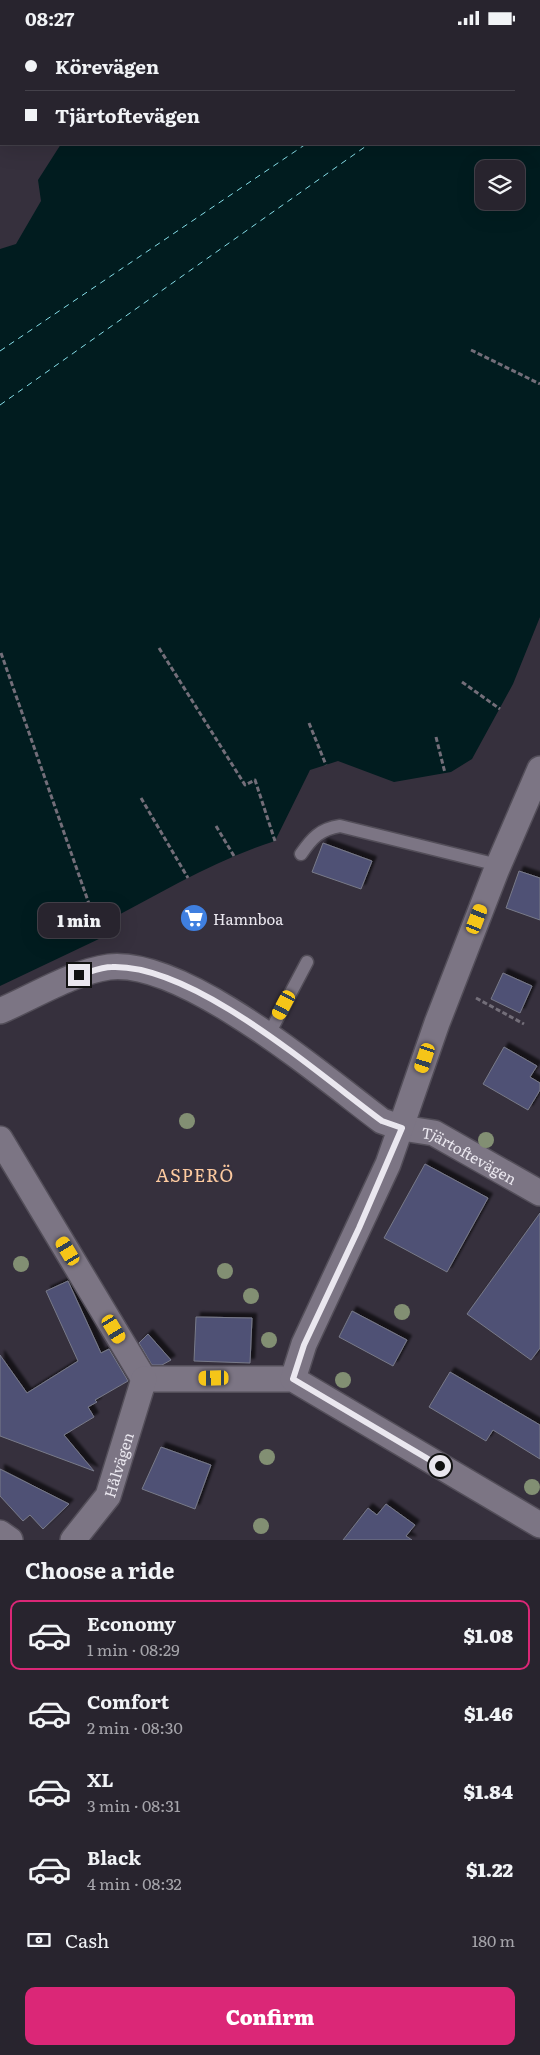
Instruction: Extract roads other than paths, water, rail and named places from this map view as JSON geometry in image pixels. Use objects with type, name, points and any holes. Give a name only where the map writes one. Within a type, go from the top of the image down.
[{"type":"street","points":[[293,1379],[304,1345],[359,1228],[402,1128],[452,984],[498,865],[540,769]]},
{"type":"street","name":"Tjärtoftevägen","points":[[0,1011],[79,975],[111,967],[126,967],[169,978],[269,1034],[382,1121],[402,1128],[434,1133],[540,1193]]},
{"type":"street","points":[[0,1139],[144,1379],[293,1379],[540,1525]]},
{"type":"street","name":"Hålvägen","points":[[73,1540],[108,1496],[144,1379]]},
{"type":"street","points":[[0,1533],[10,1540]]},
{"type":"lane","points":[[301,854],[313,836],[326,828],[340,826],[498,865]]},
{"type":"lane","points":[[269,1034],[307,962]]},
{"type":"place","name":"Hamnboa","points":[[194,918]]},
{"type":"district","name":"ASPERÖ","points":[[195,1174]]}]
